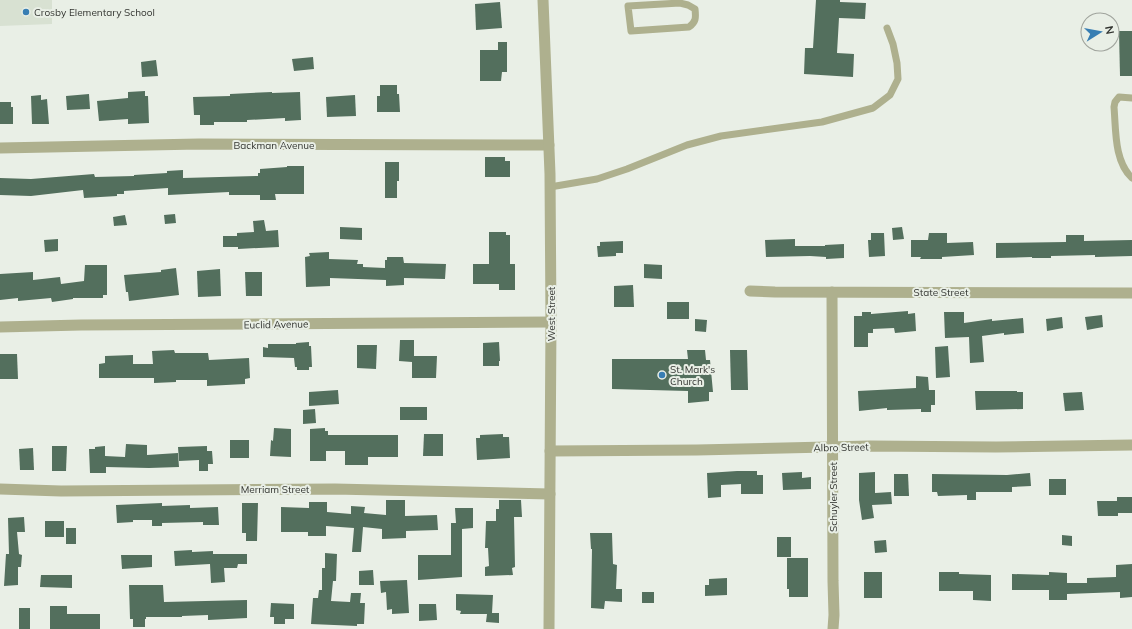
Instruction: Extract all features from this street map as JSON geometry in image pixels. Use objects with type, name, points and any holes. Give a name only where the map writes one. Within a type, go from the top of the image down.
[{"type":"street","name":"West Street","points":[[543,0],[550,187],[551,322],[549,629]]},
{"type":"street","name":"Backman Avenue","points":[[0,148],[198,144],[548,145]]},
{"type":"street","name":"State Street","points":[[750,291],[1132,293]]},
{"type":"street","name":"Schuyler Street","points":[[832,292],[833,629]]},
{"type":"street","name":"Euclid Avenue","points":[[0,326],[551,322]]},
{"type":"street","name":"Albro Street","points":[[550,451],[1132,445]]},
{"type":"street","name":"Merriam Street","points":[[0,489],[61,491],[335,489],[550,494]]},
{"type":"lane","points":[[628,3],[688,4],[695,10],[696,17],[694,23],[689,27],[631,31],[628,3]]},
{"type":"lane","points":[[550,187],[597,179],[687,145],[721,136],[822,122],[873,108],[890,94],[898,79],[897,63],[893,44],[887,28]]},
{"type":"lane","points":[[1132,98],[1119,98],[1115,102],[1114,107],[1119,157],[1125,169],[1132,178]]},
{"type":"shaded area","name":"Crosby Elementary School","points":[[0,0],[52,0],[52,24],[0,26]]},
{"type":"building","points":[[816,0],[840,0],[840,2],[866,3],[865,19],[839,18],[837,53],[854,54],[853,77],[804,74],[805,48],[813,48]]},
{"type":"building","points":[[500,2],[502,28],[476,30],[475,4]]},
{"type":"building","points":[[1120,31],[1132,31],[1132,76],[1120,76]]},
{"type":"building","points":[[498,42],[507,42],[507,72],[502,72],[501,81],[480,81],[480,50],[498,50]]},
{"type":"building","points":[[313,57],[314,69],[294,71],[292,59]]},
{"type":"building","points":[[156,60],[158,76],[142,77],[141,62]]},
{"type":"building","points":[[380,85],[397,85],[400,112],[377,112],[377,96],[380,96]]},
{"type":"building","points":[[145,91],[145,96],[148,96],[149,123],[128,124],[128,119],[99,121],[97,101],[128,98],[128,92]]},
{"type":"building","points":[[300,92],[301,120],[285,121],[285,118],[247,120],[247,122],[214,122],[214,125],[200,125],[200,115],[194,115],[193,97],[230,96],[230,94]]},
{"type":"building","points":[[89,94],[90,109],[67,110],[66,96]]},
{"type":"building","points":[[41,95],[41,100],[47,99],[49,124],[32,124],[31,96]]},
{"type":"building","points":[[355,95],[356,116],[327,117],[326,97]]},
{"type":"building","points":[[0,102],[11,102],[11,107],[13,107],[13,124],[0,124]]},
{"type":"building","points":[[485,157],[505,157],[505,161],[510,161],[510,177],[485,177]]},
{"type":"building","points":[[385,162],[399,162],[397,198],[385,198]]},
{"type":"building","points":[[304,166],[304,194],[275,194],[276,200],[260,200],[260,195],[229,195],[229,192],[168,195],[168,188],[124,191],[124,194],[117,194],[117,196],[84,198],[83,190],[31,196],[0,195],[0,178],[31,179],[94,174],[95,177],[134,176],[183,170],[183,178],[258,176],[260,169]]},
{"type":"building","points":[[175,214],[176,223],[165,224],[164,215]]},
{"type":"building","points":[[125,215],[127,225],[114,226],[113,217]]},
{"type":"building","points":[[264,220],[266,231],[278,230],[279,247],[238,249],[238,247],[223,247],[223,236],[237,236],[237,233],[254,232],[253,221]]},
{"type":"building","points":[[340,227],[362,228],[362,240],[340,239]]},
{"type":"building","points":[[902,227],[904,239],[893,240],[892,228]]},
{"type":"building","points":[[489,232],[506,232],[506,235],[510,235],[510,264],[515,264],[515,290],[499,290],[499,284],[473,284],[473,264],[489,264]]},
{"type":"building","points":[[871,233],[884,233],[885,256],[869,257],[868,240],[871,240]]},
{"type":"building","points":[[929,233],[947,233],[947,243],[973,242],[974,255],[942,257],[942,259],[920,259],[921,257],[911,257],[911,240],[928,240]]},
{"type":"building","points":[[1066,235],[1084,235],[1084,241],[1132,240],[1132,256],[1095,257],[1095,255],[1051,256],[1051,258],[996,258],[996,243],[1066,242]]},
{"type":"building","points":[[58,239],[58,251],[45,252],[44,240]]},
{"type":"building","points":[[795,239],[795,246],[825,246],[844,244],[844,258],[826,259],[826,257],[810,256],[766,257],[765,240]]},
{"type":"building","points":[[623,241],[623,253],[616,253],[616,256],[598,257],[597,246],[600,246],[600,242]]},
{"type":"building","points":[[329,252],[329,259],[358,260],[357,264],[363,264],[363,267],[385,268],[385,260],[387,260],[387,257],[403,257],[404,263],[446,264],[445,279],[404,278],[404,285],[386,286],[386,280],[330,278],[330,286],[306,287],[305,257],[310,256],[309,253]]},
{"type":"building","points":[[644,264],[662,265],[662,279],[644,278]]},
{"type":"building","points":[[85,265],[107,265],[107,295],[103,295],[103,298],[73,298],[52,302],[51,298],[18,301],[18,298],[0,300],[0,274],[33,272],[33,280],[60,277],[61,284],[84,281]]},
{"type":"building","points":[[176,268],[179,295],[129,301],[128,292],[126,292],[124,275],[161,272],[161,270]]},
{"type":"building","points":[[220,269],[221,296],[198,297],[197,271]]},
{"type":"building","points":[[245,272],[262,272],[262,296],[246,296]]},
{"type":"building","points":[[633,285],[634,307],[614,307],[614,286]]},
{"type":"building","points":[[667,302],[689,302],[689,319],[667,319]]},
{"type":"building","points":[[908,311],[908,314],[915,313],[916,331],[895,333],[894,328],[873,329],[873,333],[868,333],[868,347],[854,347],[854,316],[862,316],[862,312],[871,312],[871,314]]},
{"type":"building","points":[[944,312],[964,312],[964,323],[992,319],[992,321],[1023,318],[1024,333],[1004,335],[1004,333],[982,336],[984,362],[970,363],[969,337],[945,338]]},
{"type":"building","points":[[1102,315],[1103,327],[1087,330],[1085,317]]},
{"type":"building","points":[[1062,317],[1063,328],[1047,331],[1046,319]]},
{"type":"building","points":[[695,319],[707,320],[706,332],[695,331]]},
{"type":"building","points":[[400,340],[414,340],[414,356],[437,356],[436,378],[412,378],[412,362],[399,361]]},
{"type":"building","points":[[309,342],[309,346],[311,346],[312,367],[309,367],[309,370],[297,370],[297,367],[295,367],[294,358],[263,357],[263,347],[268,348],[268,344],[296,344]]},
{"type":"building","points":[[499,342],[499,366],[483,366],[483,343]]},
{"type":"building","points":[[357,345],[377,345],[376,369],[357,368]]},
{"type":"building","points":[[948,346],[950,377],[936,378],[935,347]]},
{"type":"building","points":[[174,350],[175,353],[208,353],[209,360],[249,358],[250,378],[245,379],[245,384],[207,386],[207,380],[176,380],[176,382],[154,383],[154,378],[99,378],[99,364],[105,363],[105,356],[133,355],[133,364],[153,364],[152,351]]},
{"type":"building","name":"St. Mark's Church","points":[[687,350],[705,350],[706,360],[710,360],[713,392],[709,392],[709,401],[688,403],[688,391],[612,389],[612,359],[688,359]]},
{"type":"building","points":[[730,350],[747,350],[748,390],[731,390]]},
{"type":"building","points":[[0,354],[17,354],[18,379],[0,379]]},
{"type":"building","points":[[916,376],[928,377],[929,390],[935,390],[935,405],[931,405],[931,412],[921,412],[921,409],[887,410],[887,408],[859,411],[858,391],[916,388]]},
{"type":"building","points":[[338,390],[339,404],[309,406],[309,392]]},
{"type":"building","points":[[975,391],[1023,392],[1023,409],[976,410]]},
{"type":"building","points":[[1082,392],[1084,410],[1065,411],[1063,393]]},
{"type":"building","points":[[400,407],[427,407],[427,420],[400,420]]},
{"type":"building","points":[[315,409],[316,423],[303,424],[303,410]]},
{"type":"building","points":[[274,428],[291,429],[291,457],[270,456],[271,440],[273,441]]},
{"type":"building","points":[[325,428],[325,431],[328,431],[328,435],[398,435],[398,457],[368,457],[368,465],[345,465],[345,451],[326,451],[326,461],[310,461],[310,429]]},
{"type":"building","points":[[424,434],[443,434],[443,456],[423,456]]},
{"type":"building","points":[[503,434],[503,437],[509,437],[510,458],[477,460],[476,438],[480,438],[480,435]]},
{"type":"building","points":[[230,440],[249,440],[249,458],[230,458]]},
{"type":"building","points":[[126,444],[147,445],[147,455],[178,453],[179,467],[106,467],[106,473],[90,473],[89,449],[105,446],[105,456],[125,457]]},
{"type":"building","points":[[52,446],[67,446],[66,471],[52,471]]},
{"type":"building","points":[[207,446],[207,451],[212,451],[213,464],[208,464],[208,471],[199,471],[199,460],[179,461],[178,447]]},
{"type":"building","points":[[33,448],[34,470],[20,470],[19,449]]},
{"type":"building","points":[[757,471],[757,475],[763,475],[763,494],[741,494],[741,484],[721,485],[721,497],[708,498],[707,473]]},
{"type":"building","points":[[802,472],[802,478],[811,477],[811,489],[783,490],[782,473]]},
{"type":"building","points":[[875,472],[875,493],[891,492],[892,504],[872,505],[874,518],[862,520],[859,500],[859,473]]},
{"type":"building","points":[[1030,473],[1031,486],[1012,487],[1012,492],[976,492],[976,500],[967,500],[967,495],[938,496],[937,492],[932,492],[932,474],[1007,475]]},
{"type":"building","points":[[894,474],[908,474],[909,496],[894,496]]},
{"type":"building","points":[[1049,479],[1066,479],[1066,495],[1049,495]]},
{"type":"building","points":[[1117,497],[1132,497],[1132,513],[1118,513],[1118,516],[1098,516],[1097,501],[1117,501]]},
{"type":"building","points":[[386,500],[405,500],[405,516],[437,515],[438,530],[406,531],[406,538],[382,539],[382,529],[363,527],[361,552],[352,552],[354,528],[326,526],[326,536],[308,536],[308,532],[281,532],[281,507],[309,508],[309,502],[327,502],[327,512],[351,514],[351,506],[365,507],[364,513],[386,515]]},
{"type":"building","points":[[499,500],[521,500],[522,517],[514,517],[515,567],[512,568],[513,575],[485,576],[485,567],[489,566],[488,548],[485,548],[486,521],[496,521],[496,509],[499,509]]},
{"type":"building","points":[[162,503],[162,506],[190,505],[190,508],[218,507],[219,525],[203,525],[203,522],[162,523],[162,526],[152,526],[152,520],[133,520],[133,522],[117,523],[116,505]]},
{"type":"building","points":[[242,503],[258,503],[257,541],[246,541],[246,533],[242,533]]},
{"type":"building","points":[[455,508],[473,508],[473,528],[462,529],[462,577],[418,580],[418,555],[451,555],[451,523],[456,523]]},
{"type":"building","points":[[24,517],[25,532],[17,532],[19,554],[22,555],[21,567],[18,567],[18,585],[4,586],[6,554],[9,554],[8,518]]},
{"type":"building","points":[[45,521],[64,521],[64,537],[45,537]]},
{"type":"building","points":[[66,528],[76,528],[76,544],[66,544]]},
{"type":"building","points":[[590,533],[612,533],[613,564],[617,565],[616,589],[622,589],[622,602],[605,601],[604,609],[591,608],[592,549]]},
{"type":"building","points":[[1062,535],[1072,536],[1072,546],[1062,545]]},
{"type":"building","points":[[777,537],[791,537],[791,557],[777,557]]},
{"type":"building","points":[[886,540],[887,552],[875,553],[874,541]]},
{"type":"building","points":[[192,550],[192,552],[213,551],[213,554],[247,554],[247,564],[238,564],[237,568],[224,568],[225,582],[211,583],[210,564],[175,566],[174,551]]},
{"type":"building","points":[[325,553],[337,554],[336,581],[333,581],[331,601],[350,602],[351,593],[361,593],[360,603],[365,603],[364,624],[357,624],[357,626],[311,624],[313,598],[318,598],[319,590],[322,590],[322,568],[325,568]]},
{"type":"building","points":[[121,555],[152,555],[152,567],[122,569]]},
{"type":"building","points":[[787,558],[808,558],[808,597],[789,597],[789,589],[787,589]]},
{"type":"building","points":[[1132,564],[1132,597],[1120,598],[1120,592],[1067,594],[1067,600],[1049,600],[1049,590],[1012,590],[1012,574],[1049,575],[1049,572],[1067,573],[1067,583],[1087,583],[1087,578],[1116,577],[1116,565]]},
{"type":"building","points":[[373,570],[374,585],[359,585],[359,571]]},
{"type":"building","points":[[864,572],[882,572],[882,598],[864,598]]},
{"type":"building","points":[[939,572],[991,575],[991,601],[973,600],[973,591],[939,591]]},
{"type":"building","points":[[41,575],[72,575],[72,588],[40,587]]},
{"type":"building","points":[[727,578],[727,595],[705,596],[705,585],[709,585],[709,579]]},
{"type":"building","points":[[407,580],[409,613],[392,614],[392,609],[387,610],[386,592],[381,593],[380,581]]},
{"type":"building","points":[[129,585],[163,585],[164,602],[247,600],[247,618],[208,620],[208,615],[146,617],[145,627],[133,627],[133,619],[130,619]]},
{"type":"building","points":[[642,592],[654,592],[654,603],[642,603]]},
{"type":"building","points":[[456,594],[493,595],[492,613],[499,613],[499,623],[486,622],[487,614],[460,614],[461,611],[456,610]]},
{"type":"building","points":[[271,603],[294,604],[294,619],[285,619],[285,624],[274,624],[274,617],[270,617]]},
{"type":"building","points":[[419,604],[436,604],[437,620],[419,621]]},
{"type":"building","points":[[50,606],[67,606],[67,614],[100,614],[100,629],[50,629]]},
{"type":"building","points":[[19,608],[30,608],[30,629],[19,629]]},
{"type":"place","name":"Crosby Elementary School","points":[[26,12]]},
{"type":"place","name":"St. Mark's Church","points":[[662,375]]}]
